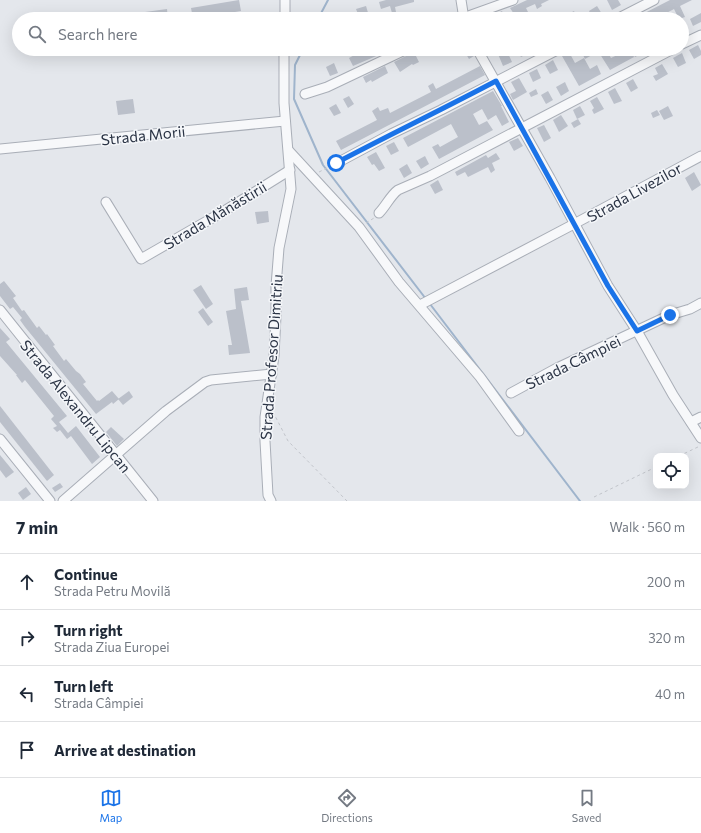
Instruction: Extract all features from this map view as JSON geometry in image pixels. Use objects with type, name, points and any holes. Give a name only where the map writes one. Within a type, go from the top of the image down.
[{"type":"street","points":[[285,0],[285,12]]},
{"type":"street","points":[[461,0],[463,12]]},
{"type":"street","points":[[480,12],[513,0]]},
{"type":"street","points":[[631,12],[654,0]]},
{"type":"street","points":[[689,40],[701,34]]},
{"type":"street","name":"Strada Profesor Dimitriu","points":[[271,501],[268,495],[265,441],[266,417],[272,374],[279,248],[291,190],[289,151],[285,121],[284,56]]},
{"type":"street","points":[[306,94],[339,82],[393,56]]},
{"type":"street","points":[[481,56],[608,286],[637,331],[673,394],[701,438]]},
{"type":"street","points":[[333,165],[545,56]]},
{"type":"street","points":[[375,216],[384,208],[394,193],[398,190],[430,176],[660,56]]},
{"type":"street","name":"Strada Morii","points":[[0,149],[285,121]]},
{"type":"street","points":[[289,151],[359,227],[399,282],[422,304],[480,377],[519,431]]},
{"type":"street","name":"Strada Livezilor","points":[[422,304],[701,156]]},
{"type":"street","name":"Strada Mănăstirii","points":[[106,202],[141,259],[221,213],[290,170]]},
{"type":"street","name":"Strada Câmpiei","points":[[511,393],[557,368],[670,315],[690,309],[701,302]]},
{"type":"street","name":"Strada Alexandru Lipcan","points":[[0,310],[4,323],[153,501]]},
{"type":"street","points":[[63,501],[166,411],[205,382],[211,380],[272,374]]},
{"type":"street","points":[[691,422],[701,417]]},
{"type":"street","points":[[0,439],[50,501]]},
{"type":"path","points":[[323,170],[333,165]]},
{"type":"path","points":[[364,224],[375,216]]},
{"type":"path","points":[[269,403],[288,441],[347,501]]},
{"type":"path","points":[[686,453],[701,446]]},
{"type":"path","points":[[594,497],[653,468]]},
{"type":"building","points":[[239,0],[241,11],[192,12],[191,8]]},
{"type":"building","points":[[386,0],[414,0],[414,2],[395,7],[396,12],[392,12],[390,6],[381,9],[379,2]]},
{"type":"building","points":[[527,0],[549,0],[541,4],[542,6],[537,9],[535,4],[526,8],[528,12],[513,12],[510,8]]},
{"type":"building","points":[[607,0],[618,0],[621,5],[612,10]]},
{"type":"building","points":[[670,0],[692,0],[680,6],[683,12],[676,12],[674,9],[668,12],[647,12]]},
{"type":"building","points":[[366,6],[368,12],[357,12],[356,9]]},
{"type":"building","points":[[597,6],[601,12],[590,12]]},
{"type":"building","points":[[167,9],[167,12],[145,12]]},
{"type":"building","points":[[701,13],[701,22],[693,26],[690,19]]},
{"type":"building","points":[[698,45],[701,55],[694,59],[689,50]]},
{"type":"building","points":[[353,56],[376,56],[353,66],[349,58]]},
{"type":"building","points":[[406,56],[416,56],[419,62],[413,65],[412,64],[400,72],[394,62]]},
{"type":"building","points":[[467,56],[474,56],[469,59]]},
{"type":"building","points":[[499,56],[509,56],[512,62],[503,66]]},
{"type":"building","points":[[562,56],[571,56],[575,63],[584,58],[590,69],[597,65],[601,74],[579,86]]},
{"type":"building","points":[[584,56],[590,56],[585,59]]},
{"type":"building","points":[[601,56],[610,56],[611,58],[615,56],[634,56],[634,57],[610,70]]},
{"type":"building","points":[[677,56],[683,56],[686,63],[678,67],[673,58]]},
{"type":"building","points":[[553,60],[558,70],[550,74],[545,65]]},
{"type":"building","points":[[334,63],[338,73],[330,76],[326,67]]},
{"type":"building","points":[[662,64],[668,74],[656,81],[653,76],[658,74],[655,68]]},
{"type":"building","points":[[385,66],[388,73],[372,82],[371,80],[366,83],[363,77]]},
{"type":"building","points":[[480,66],[485,75],[341,150],[336,141],[377,120],[372,111],[378,107],[380,111],[388,108],[390,113],[431,92],[428,86],[433,83],[436,89]]},
{"type":"building","points":[[537,69],[541,78],[533,82],[529,73]]},
{"type":"building","points":[[519,78],[527,92],[513,100],[510,94],[516,91],[511,82]]},
{"type":"building","points":[[633,79],[638,88],[631,92],[626,83]]},
{"type":"building","points":[[565,82],[569,91],[561,96],[556,87]]},
{"type":"building","points":[[615,88],[622,101],[614,104],[608,92]]},
{"type":"building","points":[[536,89],[538,94],[531,97],[529,93]]},
{"type":"building","points":[[493,91],[509,122],[502,126],[496,115],[488,120],[482,109],[473,114],[479,125],[487,121],[493,130],[439,159],[432,147],[438,144],[440,147],[458,137],[451,124],[408,147],[403,138]]},
{"type":"building","points":[[548,91],[553,100],[546,104],[541,95]]},
{"type":"building","points":[[349,96],[354,104],[348,108],[343,99]]},
{"type":"building","points":[[597,97],[604,109],[594,114],[592,110],[594,108],[590,101]]},
{"type":"building","points":[[133,99],[135,113],[118,115],[116,101]]},
{"type":"building","points":[[336,104],[341,113],[334,116],[329,108]]},
{"type":"building","points":[[580,106],[585,115],[577,119],[573,110]]},
{"type":"building","points":[[668,106],[673,116],[664,120],[659,111]]},
{"type":"building","points":[[657,110],[660,115],[653,118],[651,113]]},
{"type":"building","points":[[561,115],[568,126],[559,132],[553,120]]},
{"type":"building","points":[[578,119],[581,124],[574,128],[571,123]]},
{"type":"building","points":[[544,125],[551,138],[544,142],[537,128]]},
{"type":"building","points":[[518,138],[523,146],[514,151],[509,142]]},
{"type":"building","points":[[394,142],[399,151],[391,155],[386,146]]},
{"type":"building","points":[[376,152],[385,168],[379,171],[374,164],[372,165],[367,157]]},
{"type":"building","points":[[496,153],[500,159],[492,163],[495,170],[491,173],[488,167],[468,177],[465,172],[457,176],[455,172],[486,155],[488,158]]},
{"type":"building","points":[[425,156],[429,164],[421,169],[416,161]]},
{"type":"building","points":[[407,164],[412,173],[404,178],[399,169]]},
{"type":"building","points":[[694,172],[701,185],[692,191],[685,178]]},
{"type":"building","points":[[438,180],[443,190],[435,194],[430,185]]},
{"type":"building","points":[[268,211],[269,222],[257,224],[255,212]]},
{"type":"building","points":[[4,281],[16,296],[13,298],[22,311],[24,310],[37,328],[39,326],[46,335],[47,334],[55,345],[53,346],[64,361],[66,359],[86,382],[83,384],[97,401],[112,391],[119,399],[113,404],[112,402],[96,414],[25,327],[20,320],[22,318],[13,307],[10,309],[0,296],[0,284]]},
{"type":"building","points":[[201,285],[213,304],[206,309],[193,290]]},
{"type":"building","points":[[247,287],[249,300],[241,301],[250,353],[229,355],[228,345],[232,345],[226,311],[236,309],[234,289]]},
{"type":"building","points":[[203,308],[213,322],[208,326],[198,312]]},
{"type":"building","points":[[0,328],[10,339],[6,342],[67,416],[59,422],[68,433],[76,426],[100,457],[92,464],[71,436],[67,439],[60,430],[57,432],[53,428],[57,426],[51,419],[54,416],[25,380],[22,383],[0,356]]},
{"type":"building","points":[[129,391],[133,397],[123,405],[118,399]]},
{"type":"building","points":[[0,406],[54,475],[47,481],[0,422]]},
{"type":"building","points":[[111,427],[124,439],[117,446],[106,432]]},
{"type":"building","points":[[0,455],[14,472],[6,478],[0,470]]},
{"type":"building","points":[[60,483],[63,487],[55,492],[52,488]]},
{"type":"building","points":[[26,487],[31,494],[23,500],[18,493]]},
{"type":"waterway","points":[[322,12],[328,0]]},
{"type":"waterway","points":[[300,56],[295,65],[294,99],[323,165],[426,299]]},
{"type":"waterway","points":[[430,304],[580,501]]},
{"type":"route","points":[[336,163],[496,81],[608,286],[637,331],[670,315]]}]
